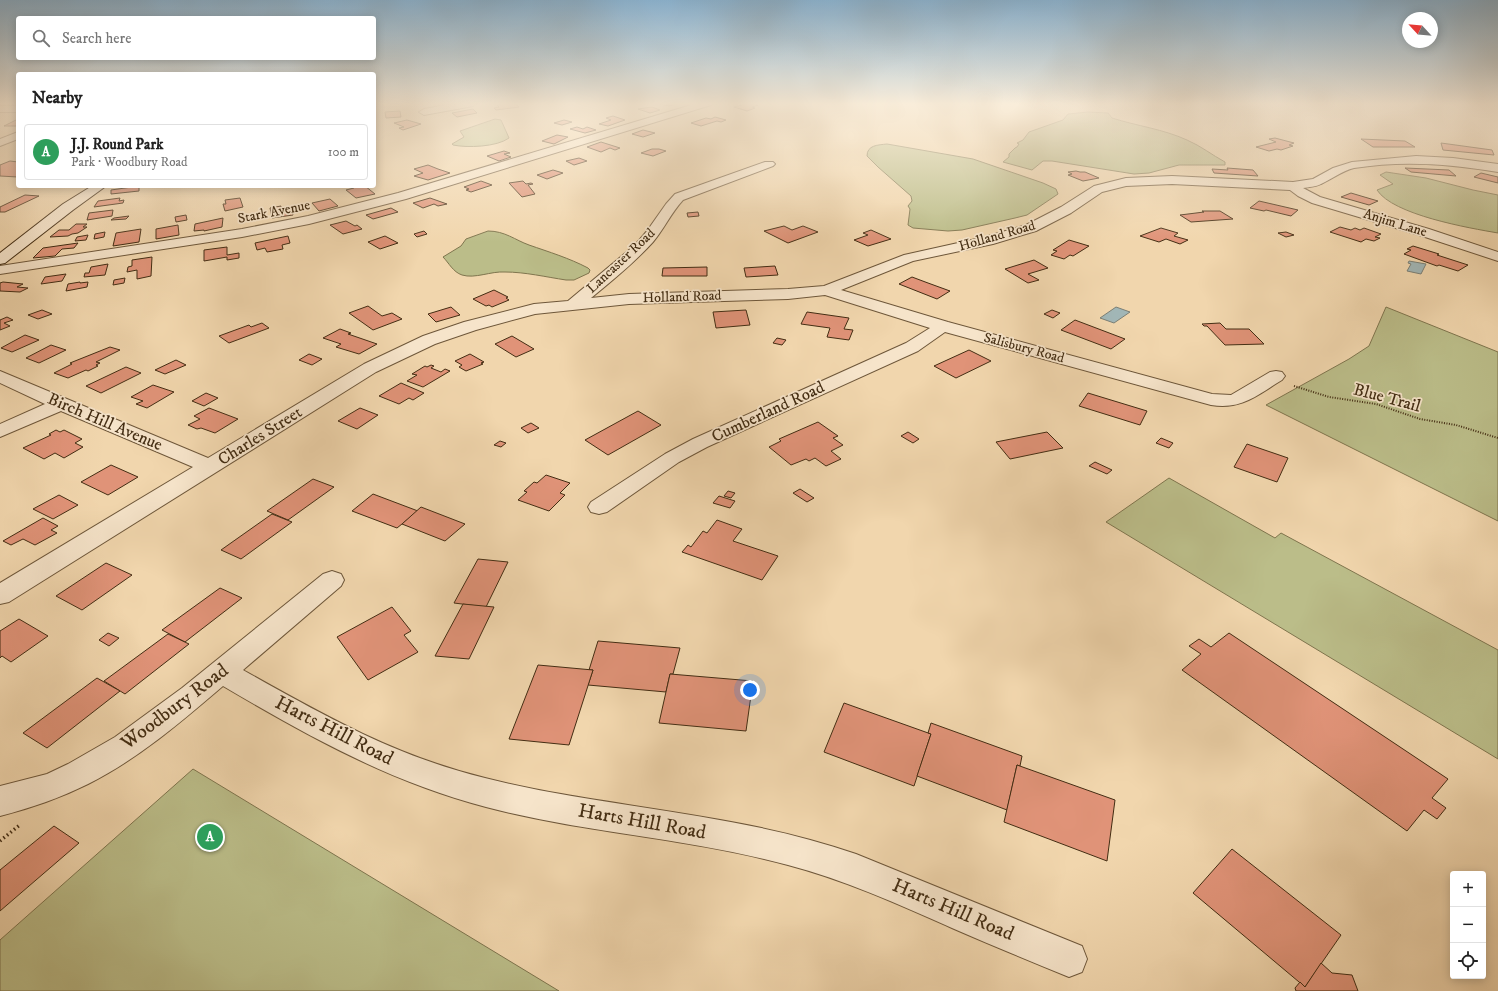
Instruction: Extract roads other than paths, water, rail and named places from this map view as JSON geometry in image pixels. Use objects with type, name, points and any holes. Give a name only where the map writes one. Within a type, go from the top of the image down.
[{"type":"street","name":"Stark Avenue","points":[[0,270],[234,235],[325,217],[417,192],[557,149]]},
{"type":"street","points":[[0,151],[12,151]]},
{"type":"street","name":"Holland Road","points":[[534,309],[629,299],[788,294],[826,290],[909,258],[988,241],[1031,228],[1066,210],[1098,189],[1139,180],[1172,180],[1293,186],[1316,182],[1343,167],[1388,161],[1438,160],[1498,168]]},
{"type":"street","name":"Lancaster Road","points":[[574,304],[646,241],[663,219],[670,207],[679,198],[769,164]]},
{"type":"street","name":"Anjim Lane","points":[[1293,186],[1302,193],[1316,200],[1424,232],[1498,258]]},
{"type":"street","points":[[0,260],[68,207],[97,188]]},
{"type":"street","name":"Salisbury Road","points":[[826,290],[942,326],[1203,397],[1223,401],[1237,398],[1273,377]]},
{"type":"street","name":"Charles Street","points":[[0,595],[339,386],[408,349],[470,326],[534,309]]},
{"type":"street","name":"Cumberland Road","points":[[599,507],[672,458],[694,446],[912,347],[942,326]]},
{"type":"street","name":"Birch Hill Avenue","points":[[0,376],[61,404],[210,466]]},
{"type":"street","points":[[0,431],[61,404]]},
{"type":"street","name":"Woodbury Road","points":[[0,801],[43,790],[87,771],[126,745],[222,672],[332,580]]},
{"type":"street","name":"Harts Hill Road","points":[[222,672],[297,714],[368,751],[403,767],[435,778],[461,786],[526,801],[738,838],[802,852],[861,871],[1069,959]]},
{"type":"place","name":"J.J. Round Park","points":[[210,837]]}]
